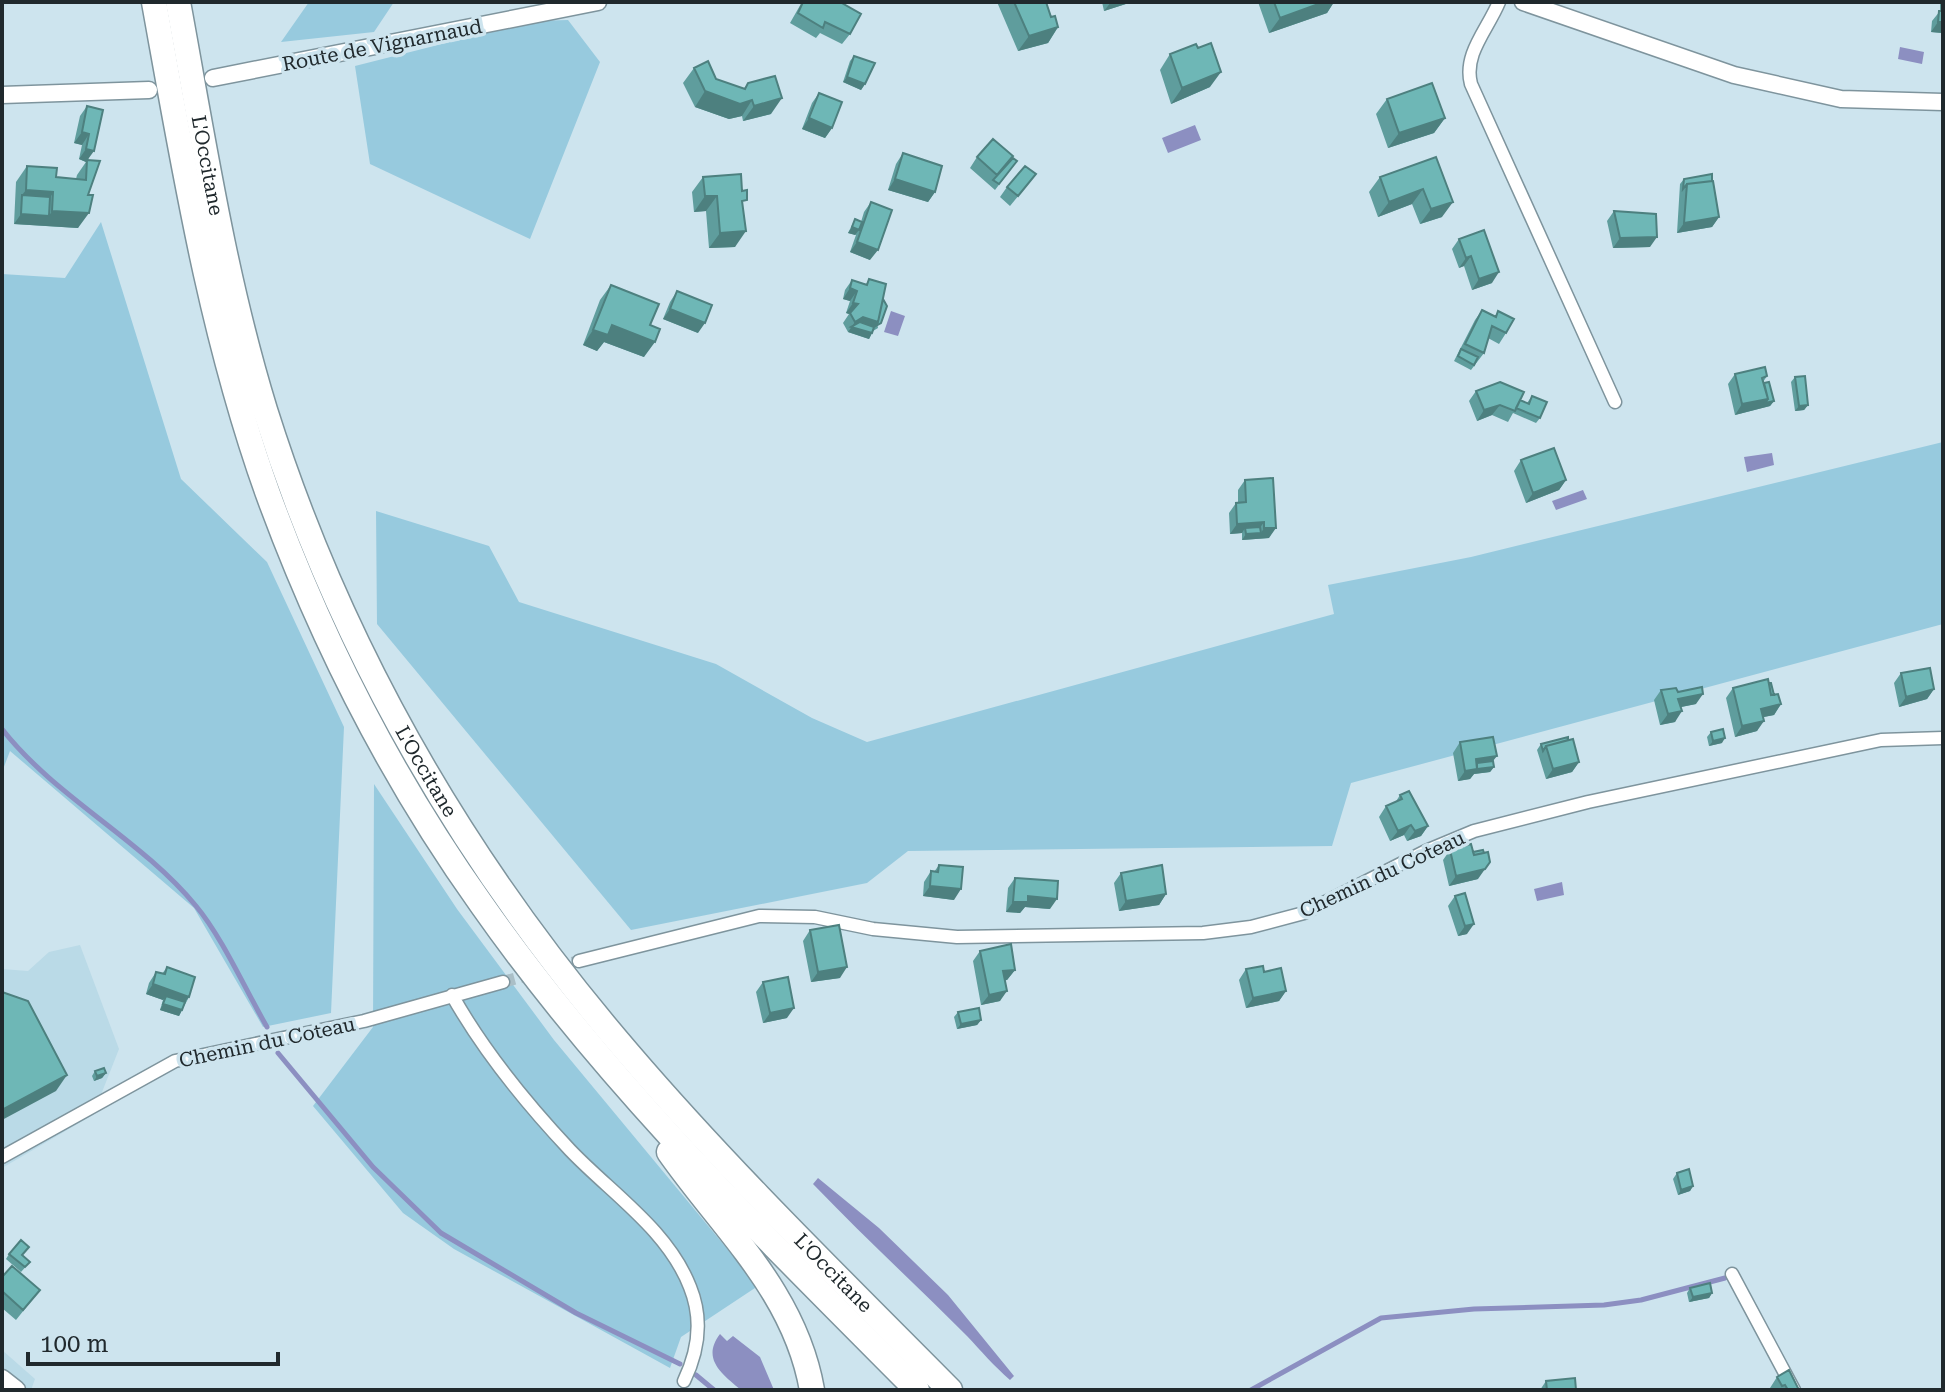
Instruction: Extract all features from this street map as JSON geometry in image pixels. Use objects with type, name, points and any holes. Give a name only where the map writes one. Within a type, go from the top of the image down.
[{"type":"highway","name":"L'Occitane","points":[[154,2],[200,249],[220,336],[267,491],[301,579],[360,704],[435,835],[482,906],[612,1072],[748,1220],[917,1390]]},
{"type":"highway","name":"L'Occitane","points":[[178,2],[223,241],[265,408],[291,485],[344,617],[408,744],[502,892],[628,1054],[766,1204],[950,1390]]},
{"type":"highway","points":[[612,1072],[692,1185],[754,1258],[779,1297],[798,1340],[812,1390]]},
{"type":"main road","points":[[2,1379],[16,1390]]},
{"type":"street","name":"Route de Vignarnaud","points":[[213,78],[598,2]]},
{"type":"street","points":[[1499,2],[1471,57],[1468,72],[1471,84],[1615,402]]},
{"type":"street","points":[[1523,2],[1734,75],[1841,99],[1943,102]]},
{"type":"street","points":[[2,95],[149,90]]},
{"type":"street","name":"Chemin du Coteau","points":[[579,961],[759,916],[815,917],[873,929],[957,937],[1203,933],[1251,927],[1304,913],[1426,851],[1474,831],[1588,802],[1881,740],[1943,738]]},
{"type":"street","name":"Chemin du Coteau","points":[[2,1157],[175,1061],[364,1021],[503,982]]},
{"type":"street","points":[[452,995],[491,1058],[570,1150],[669,1248],[691,1288],[696,1309],[697,1353],[684,1381]]},
{"type":"street","points":[[1732,1274],[1794,1390]]},
{"type":"shaded area","points":[[309,2],[394,2],[374,32],[281,42]]},
{"type":"shaded area","points":[[568,20],[600,62],[530,239],[370,164],[355,66],[533,21]]},
{"type":"shaded area","points":[[1900,47],[1924,52],[1922,64],[1898,59]]},
{"type":"shaded area","points":[[1195,125],[1201,140],[1168,153],[1162,138]]},
{"type":"shaded area","points":[[101,222],[181,479],[267,562],[344,727],[331,1013],[263,1027],[194,908],[10,751],[2,772],[2,274],[65,278]]},
{"type":"shaded area","points":[[891,311],[905,316],[898,336],[884,332]]},
{"type":"shaded area","points":[[1943,442],[1943,624],[1351,783],[1332,846],[908,851],[867,883],[631,930],[377,624],[376,511],[489,546],[519,602],[716,664],[812,718],[867,742],[1334,614],[1328,585],[1471,557]]},
{"type":"shaded area","points":[[1772,453],[1774,465],[1747,472],[1744,457]]},
{"type":"shaded area","points":[[1583,490],[1587,499],[1556,510],[1552,501]]},
{"type":"shaded area","points":[[374,784],[457,909],[554,1040],[758,1286],[681,1337],[670,1368],[454,1249],[403,1213],[313,1106],[373,1027]]},
{"type":"shaded area","points":[[1562,882],[1564,895],[1537,901],[1534,889]]},
{"type":"shaded area","points":[[80,945],[119,1049],[93,1115],[2,1168],[2,969],[28,971],[49,952]]},
{"type":"shaded area","points":[[818,1178],[879,1228],[948,1295],[1014,1376],[1010,1380],[813,1184]]},
{"type":"shaded area","points":[[720,1334],[727,1341],[733,1336],[760,1357],[774,1390],[741,1390],[721,1372],[713,1358]]},
{"type":"shaded area","points":[[2,1350],[35,1379],[31,1390],[2,1390]]},
{"type":"building","points":[[803,2],[840,2],[861,14],[850,34],[825,22],[823,28],[798,13]]},
{"type":"building","points":[[1014,2],[1046,2],[1058,27],[1029,36]]},
{"type":"building","points":[[1274,2],[1324,2],[1280,18]]},
{"type":"building","points":[[1939,11],[1943,11],[1943,22],[1938,22]]},
{"type":"building","points":[[1211,43],[1221,72],[1182,88],[1170,54],[1196,44],[1198,48]]},
{"type":"building","points":[[854,56],[875,63],[865,84],[847,77]]},
{"type":"building","points":[[708,61],[716,79],[745,89],[748,83],[775,76],[782,98],[754,106],[752,100],[740,104],[705,91],[694,68]]},
{"type":"building","points":[[1432,83],[1445,118],[1399,133],[1387,99]]},
{"type":"building","points":[[819,93],[842,102],[832,128],[809,118]]},
{"type":"building","points":[[87,106],[103,110],[94,151],[86,149],[89,134],[82,132]]},
{"type":"building","points":[[993,139],[1013,156],[997,175],[977,157]]},
{"type":"building","points":[[903,153],[942,166],[935,192],[895,179]]},
{"type":"building","points":[[1436,157],[1453,202],[1431,209],[1423,189],[1389,202],[1380,177]]},
{"type":"building","points":[[1013,158],[1017,161],[999,184],[993,180]]},
{"type":"building","points":[[87,160],[100,161],[88,195],[93,195],[89,213],[52,211],[53,192],[26,190],[27,166],[57,168],[56,177],[86,180]]},
{"type":"building","points":[[1025,166],[1036,174],[1018,196],[1007,187]]},
{"type":"building","points":[[741,174],[742,191],[747,190],[747,200],[742,201],[746,231],[720,233],[717,196],[705,196],[703,177]]},
{"type":"building","points":[[1712,174],[1712,181],[1687,184],[1683,189],[1684,179]]},
{"type":"building","points":[[1713,181],[1719,217],[1684,223],[1687,184]]},
{"type":"building","points":[[22,195],[50,197],[49,216],[21,214]]},
{"type":"building","points":[[871,202],[892,210],[878,250],[857,242]]},
{"type":"building","points":[[1614,211],[1656,214],[1657,237],[1620,238]]},
{"type":"building","points":[[855,219],[862,222],[859,230],[852,227]]},
{"type":"building","points":[[1484,230],[1499,272],[1479,279],[1471,256],[1466,258],[1459,239]]},
{"type":"building","points":[[869,279],[886,284],[878,322],[863,317],[855,322],[850,313],[858,304],[853,303],[857,291],[850,288],[852,280],[867,285]]},
{"type":"building","points":[[611,285],[659,304],[650,325],[660,329],[655,342],[612,325],[608,335],[593,330]]},
{"type":"building","points":[[677,291],[712,305],[705,323],[670,309]]},
{"type":"building","points":[[883,299],[887,306],[881,323],[874,327],[878,322]]},
{"type":"building","points":[[1482,310],[1496,317],[1498,311],[1514,319],[1506,333],[1492,326],[1484,353],[1465,344]]},
{"type":"building","points":[[860,322],[874,327],[872,333],[851,327]]},
{"type":"building","points":[[1461,349],[1478,357],[1474,365],[1458,356]]},
{"type":"building","points":[[1765,367],[1767,376],[1762,378],[1768,399],[1742,404],[1735,374]]},
{"type":"building","points":[[1805,376],[1808,405],[1799,406],[1795,377]]},
{"type":"building","points":[[1500,382],[1524,392],[1515,411],[1500,405],[1484,410],[1476,391]]},
{"type":"building","points":[[1769,382],[1774,401],[1765,403],[1768,399],[1764,383]]},
{"type":"building","points":[[1532,396],[1547,402],[1540,418],[1516,408],[1520,400],[1529,404]]},
{"type":"building","points":[[1554,448],[1566,480],[1533,493],[1521,460]]},
{"type":"building","points":[[1273,478],[1276,528],[1264,528],[1264,522],[1237,524],[1236,503],[1246,502],[1245,480]]},
{"type":"building","points":[[1260,527],[1261,533],[1246,534],[1245,528]]},
{"type":"building","points":[[1930,668],[1934,689],[1906,697],[1901,673]]},
{"type":"building","points":[[1768,679],[1771,695],[1778,694],[1781,704],[1761,709],[1764,721],[1742,726],[1733,688]]},
{"type":"building","points":[[1702,687],[1703,694],[1678,699],[1682,711],[1668,714],[1661,690],[1676,688],[1678,692]]},
{"type":"building","points":[[1723,729],[1725,738],[1713,741],[1711,732]]},
{"type":"building","points":[[1493,737],[1497,756],[1476,759],[1477,769],[1465,771],[1460,742]]},
{"type":"building","points":[[1568,737],[1568,740],[1546,746],[1543,751],[1541,744]]},
{"type":"building","points":[[1573,739],[1579,762],[1553,769],[1546,746]]},
{"type":"building","points":[[1493,761],[1494,767],[1477,769],[1477,763]]},
{"type":"building","points":[[1409,791],[1428,826],[1415,831],[1411,825],[1398,831],[1386,806],[1402,799],[1400,795]]},
{"type":"building","points":[[1471,844],[1474,855],[1488,852],[1490,862],[1485,869],[1456,876],[1450,850]]},
{"type":"building","points":[[939,865],[963,867],[961,889],[930,886],[931,871],[938,872]]},
{"type":"building","points":[[1162,865],[1166,894],[1126,901],[1121,873]]},
{"type":"building","points":[[1015,878],[1058,881],[1057,899],[1028,896],[1028,902],[1013,902]]},
{"type":"building","points":[[1465,893],[1474,924],[1465,926],[1455,896]]},
{"type":"building","points":[[839,925],[847,967],[818,972],[810,930]]},
{"type":"building","points":[[1011,944],[1015,970],[1003,971],[1007,991],[989,995],[980,951]]},
{"type":"building","points":[[1263,966],[1264,972],[1281,968],[1286,991],[1253,998],[1246,969]]},
{"type":"building","points":[[167,967],[195,977],[189,997],[153,984],[156,972],[165,974]]},
{"type":"building","points":[[788,977],[794,1008],[770,1013],[763,982]]},
{"type":"building","points":[[2,992],[28,1001],[67,1075],[2,1110]]},
{"type":"building","points":[[166,996],[185,1002],[182,1010],[163,1004]]},
{"type":"building","points":[[979,1008],[981,1020],[961,1024],[958,1012]]},
{"type":"building","points":[[104,1068],[106,1073],[97,1076],[95,1071]]},
{"type":"building","points":[[1689,1169],[1693,1186],[1681,1190],[1677,1173]]},
{"type":"building","points":[[21,1240],[29,1247],[22,1255],[30,1262],[25,1267],[9,1254]]},
{"type":"building","points":[[12,1266],[40,1290],[23,1310],[2,1291],[2,1277]]},
{"type":"building","points":[[1710,1283],[1712,1293],[1693,1297],[1690,1288]]},
{"type":"building","points":[[1789,1370],[1799,1390],[1788,1390],[1777,1377]]},
{"type":"building","points":[[1575,1378],[1576,1390],[1547,1390],[1546,1381]]},
{"type":"waterway","points":[[2,729],[47,776],[150,859],[196,906],[224,948],[267,1027]]},
{"type":"waterway","points":[[278,1053],[373,1167],[441,1233],[576,1313],[680,1364]]},
{"type":"waterway","points":[[1251,1390],[1381,1318],[1474,1309],[1604,1305],[1641,1300],[1725,1278]]},
{"type":"waterway","points":[[696,1375],[714,1390]]},
{"type":"tunnel","points":[[503,982],[579,961]]}]
